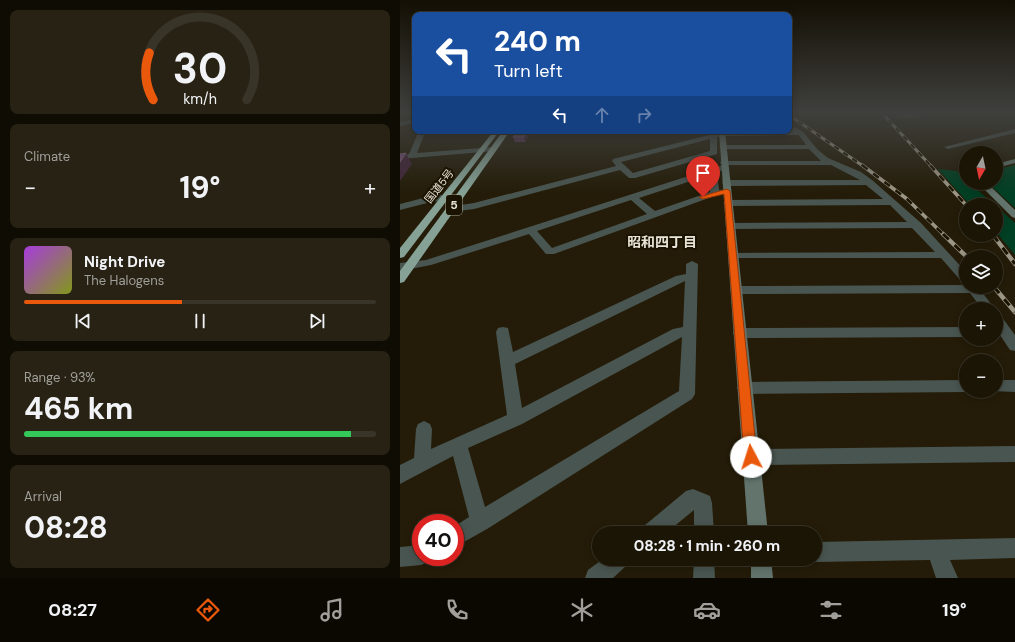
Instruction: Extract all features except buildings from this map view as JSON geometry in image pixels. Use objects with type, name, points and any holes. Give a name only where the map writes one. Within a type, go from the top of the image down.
[{"type":"highway","name":"国道5号","points":[[400,255],[491,139]]},
{"type":"highway","name":"国道5号","points":[[400,279],[405,266],[451,208],[501,139]]},
{"type":"street","points":[[412,156],[419,139]]},
{"type":"street","points":[[700,139],[616,161],[632,176],[720,159],[811,147]]},
{"type":"street","points":[[719,139],[720,159],[733,256],[757,526]]},
{"type":"street","points":[[805,139],[815,152],[832,163],[858,174],[869,182],[917,225],[959,272]]},
{"type":"street","points":[[948,146],[979,139]]},
{"type":"street","points":[[400,158],[494,149]]},
{"type":"street","points":[[405,266],[427,263],[632,196],[720,159],[832,163]]},
{"type":"street","points":[[1003,164],[1015,161]]},
{"type":"street","points":[[451,208],[474,206],[622,167]]},
{"type":"street","points":[[531,230],[550,252],[653,215],[724,192],[869,182]]},
{"type":"street","points":[[989,190],[1015,215]]},
{"type":"street","points":[[724,192],[892,202]]},
{"type":"street","points":[[632,196],[653,215]]},
{"type":"street","points":[[400,207],[431,199],[445,198]]},
{"type":"street","points":[[730,226],[917,225]]},
{"type":"street","points":[[733,256],[945,255]]},
{"type":"street","points":[[464,532],[687,394],[691,270],[680,279],[507,361]]},
{"type":"street","points":[[736,290],[959,285]]},
{"type":"street","points":[[400,475],[458,444],[516,419],[678,333],[689,330]]},
{"type":"street","points":[[503,332],[516,419]]},
{"type":"street","points":[[740,333],[959,332]]},
{"type":"street","points":[[1003,335],[1015,346]]},
{"type":"street","points":[[745,388],[959,386]]},
{"type":"street","points":[[1003,386],[1015,386]]},
{"type":"street","points":[[422,463],[424,429]]},
{"type":"street","points":[[458,444],[480,522]]},
{"type":"street","points":[[751,457],[1015,454]]},
{"type":"street","points":[[659,526],[693,498],[703,503],[704,526]]},
{"type":"street","points":[[822,552],[1015,548]]},
{"type":"street","points":[[936,550],[947,578]]},
{"type":"street","points":[[400,558],[412,556]]},
{"type":"street","points":[[596,578],[611,566]]},
{"type":"street","points":[[704,566],[704,578]]},
{"type":"street","points":[[761,566],[762,578]]},
{"type":"green space","points":[[1015,165],[1015,208],[996,190],[1003,190],[1003,168]]},
{"type":"green space","points":[[938,169],[957,171],[959,173],[959,190],[978,190],[986,198],[964,198]]},
{"type":"green space","points":[[1003,212],[1015,223],[1015,255],[1003,240]]},
{"type":"railway","points":[[824,139],[863,166]]},
{"type":"railway","points":[[906,139],[931,166]]},
{"type":"railway","points":[[862,165],[907,199],[944,235]]},
{"type":"railway","points":[[930,165],[960,198]]},
{"type":"railway","points":[[943,234],[960,250]]},
{"type":"railway","points":[[998,242],[1015,264]]},
{"type":"railway","points":[[1000,294],[1015,312]]},
{"type":"district","name":"昭和四丁目","points":[[662,242]]},
{"type":"route","points":[[703,197],[727,191],[751,457]]}]
